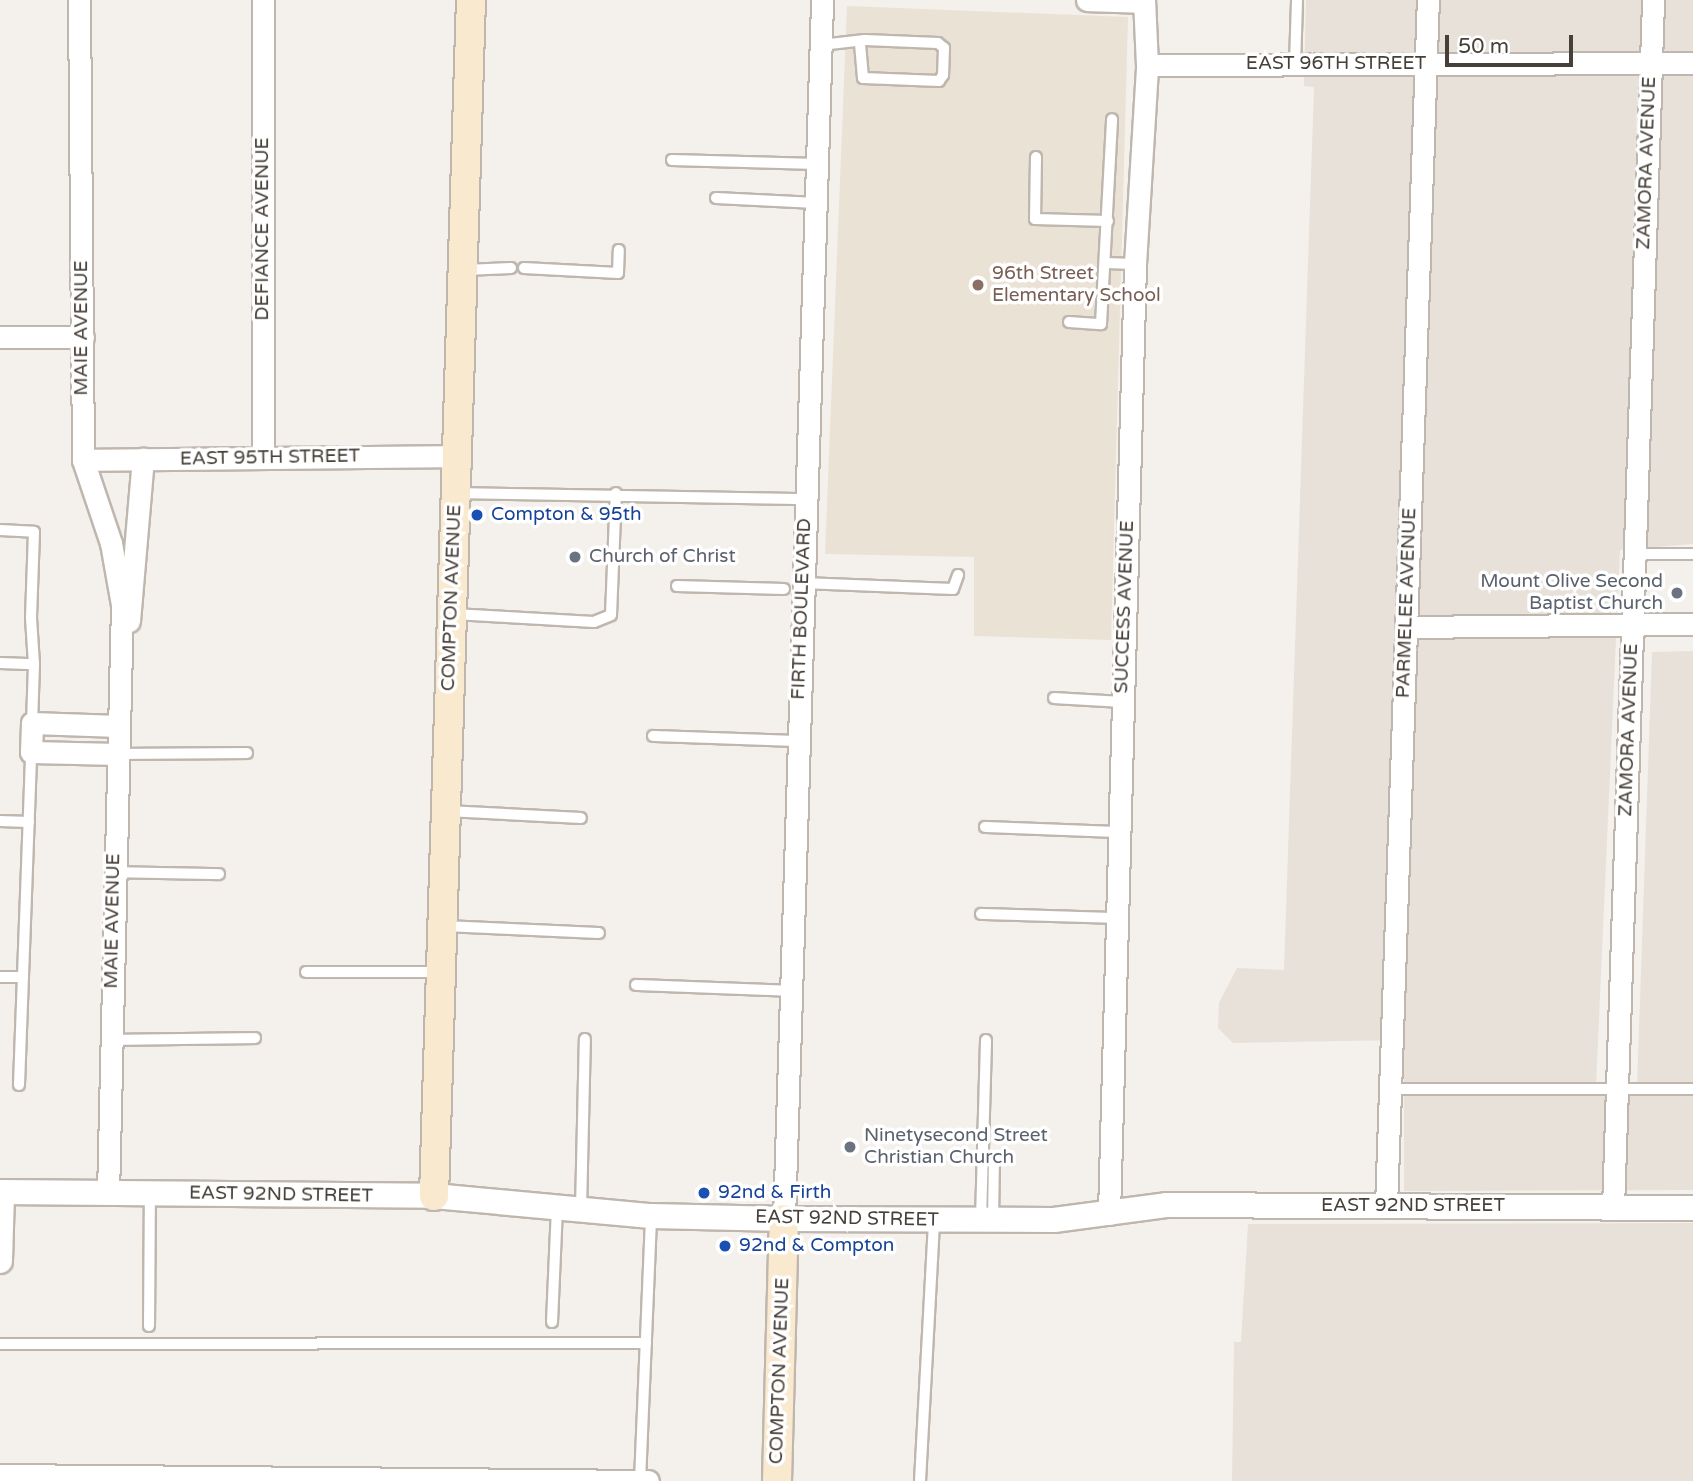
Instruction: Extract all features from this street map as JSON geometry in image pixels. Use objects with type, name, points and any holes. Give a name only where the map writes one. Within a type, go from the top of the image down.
[{"type":"main road","name":"COMPTON AVENUE","points":[[434,1196],[471,0]]},
{"type":"main road","name":"COMPTON AVENUE","points":[[777,1481],[784,1219]]},
{"type":"street","name":"MAIE AVENUE","points":[[79,0],[83,460],[116,563],[121,650],[113,872],[108,1193]]},
{"type":"street","name":"DEFIANCE AVENUE","points":[[264,0],[264,458]]},
{"type":"street","name":"FIRTH BOULEVARD","points":[[784,1219],[798,741],[797,588],[806,499],[822,0]]},
{"type":"street","points":[[1087,0],[1144,1]]},
{"type":"street","name":"PARMELEE AVENUE","points":[[1386,1206],[1428,0]]},
{"type":"street","name":"ZAMORA AVENUE","points":[[1613,1208],[1653,0]]},
{"type":"street","name":"SUCCESS AVENUE","points":[[1110,1214],[1115,918],[1135,264],[1147,65],[1144,1]]},
{"type":"street","name":"EAST 96TH STREET","points":[[1147,65],[1693,63]]},
{"type":"street","points":[[0,337],[83,337]]},
{"type":"street","name":"EAST 95TH STREET","points":[[83,460],[457,456]]},
{"type":"street","name":"MAIE AVENUE","points":[[121,650],[134,604],[144,459]]},
{"type":"street","points":[[1406,627],[1693,624]]},
{"type":"street","points":[[118,754],[32,752],[32,723],[119,726]]},
{"type":"street","points":[[0,1262],[1,1192]]},
{"type":"street","name":"EAST 92ND STREET","points":[[1,1192],[434,1196],[651,1216],[784,1219],[1054,1220],[1166,1205],[1693,1208]]},
{"type":"street","points":[[0,1475],[648,1481]]},
{"type":"lane","points":[[1295,65],[1297,0]]},
{"type":"lane","points":[[821,45],[860,43],[939,43],[944,48],[943,75],[939,80],[863,78],[860,43]]},
{"type":"lane","points":[[1069,322],[1101,324],[1112,119]]},
{"type":"lane","points":[[1036,157],[1035,219],[1108,221]]},
{"type":"lane","points":[[672,160],[817,164]]},
{"type":"lane","points":[[716,198],[816,203]]},
{"type":"lane","points":[[524,268],[618,273],[619,250]]},
{"type":"lane","points":[[1105,263],[1135,264]]},
{"type":"lane","points":[[462,270],[511,268]]},
{"type":"lane","points":[[451,614],[594,622],[611,615],[616,493]]},
{"type":"lane","points":[[455,494],[616,493],[806,499]]},
{"type":"lane","points":[[0,530],[34,532],[32,723]]},
{"type":"lane","points":[[1634,554],[1693,554]]},
{"type":"lane","points":[[677,586],[953,589],[958,575]]},
{"type":"lane","points":[[0,663],[34,664]]},
{"type":"lane","points":[[1054,698],[1122,702]]},
{"type":"lane","points":[[653,736],[798,741]]},
{"type":"lane","points":[[19,1085],[32,752]]},
{"type":"lane","points":[[118,754],[247,753]]},
{"type":"lane","points":[[445,811],[580,818]]},
{"type":"lane","points":[[0,821],[29,822]]},
{"type":"lane","points":[[985,827],[1118,832]]},
{"type":"lane","points":[[113,872],[219,874]]},
{"type":"lane","points":[[981,914],[1115,918]]},
{"type":"lane","points":[[441,926],[599,933]]},
{"type":"lane","points":[[306,971],[439,971]]},
{"type":"lane","points":[[0,977],[23,978]]},
{"type":"lane","points":[[636,985],[790,990]]},
{"type":"lane","points":[[111,1040],[254,1038]]},
{"type":"lane","points":[[552,1322],[569,1208],[584,1039]]},
{"type":"lane","points":[[986,1040],[987,1220]]},
{"type":"lane","points":[[1390,1089],[1693,1089]]},
{"type":"lane","points":[[987,1220],[994,1159]]},
{"type":"lane","points":[[149,1326],[150,1193]]},
{"type":"lane","points":[[640,1481],[651,1216]]},
{"type":"lane","points":[[920,1481],[934,1220]]},
{"type":"lane","points":[[0,1344],[646,1343]]},
{"type":"shaded area","points":[[1306,0],[1693,0],[1693,544],[1620,550],[1596,1086],[1637,1088],[1652,652],[1693,651],[1693,1190],[1404,1191],[1404,1040],[1233,1043],[1218,1028],[1219,1003],[1237,968],[1284,970],[1314,87],[1304,86]]},
{"type":"shaded area","name":"96th Street Elementary School","points":[[847,6],[1128,17],[1111,640],[974,636],[974,557],[825,554]]},
{"type":"shaded area","points":[[1693,1223],[1693,1481],[1232,1481],[1234,1342],[1241,1342],[1248,1224]]},
{"type":"place","name":"96th Street Elementary School","points":[[978,285]]},
{"type":"place","name":"Compton & 95th","points":[[477,515]]},
{"type":"place","name":"Church of Christ","points":[[575,557]]},
{"type":"place","name":"Mount Olive Second Baptist Church","points":[[1677,593]]},
{"type":"place","name":"Ninetysecond Street Christian Church","points":[[850,1147]]},
{"type":"place","name":"92nd & Firth","points":[[704,1193]]},
{"type":"place","name":"92nd & Compton","points":[[725,1246]]}]
